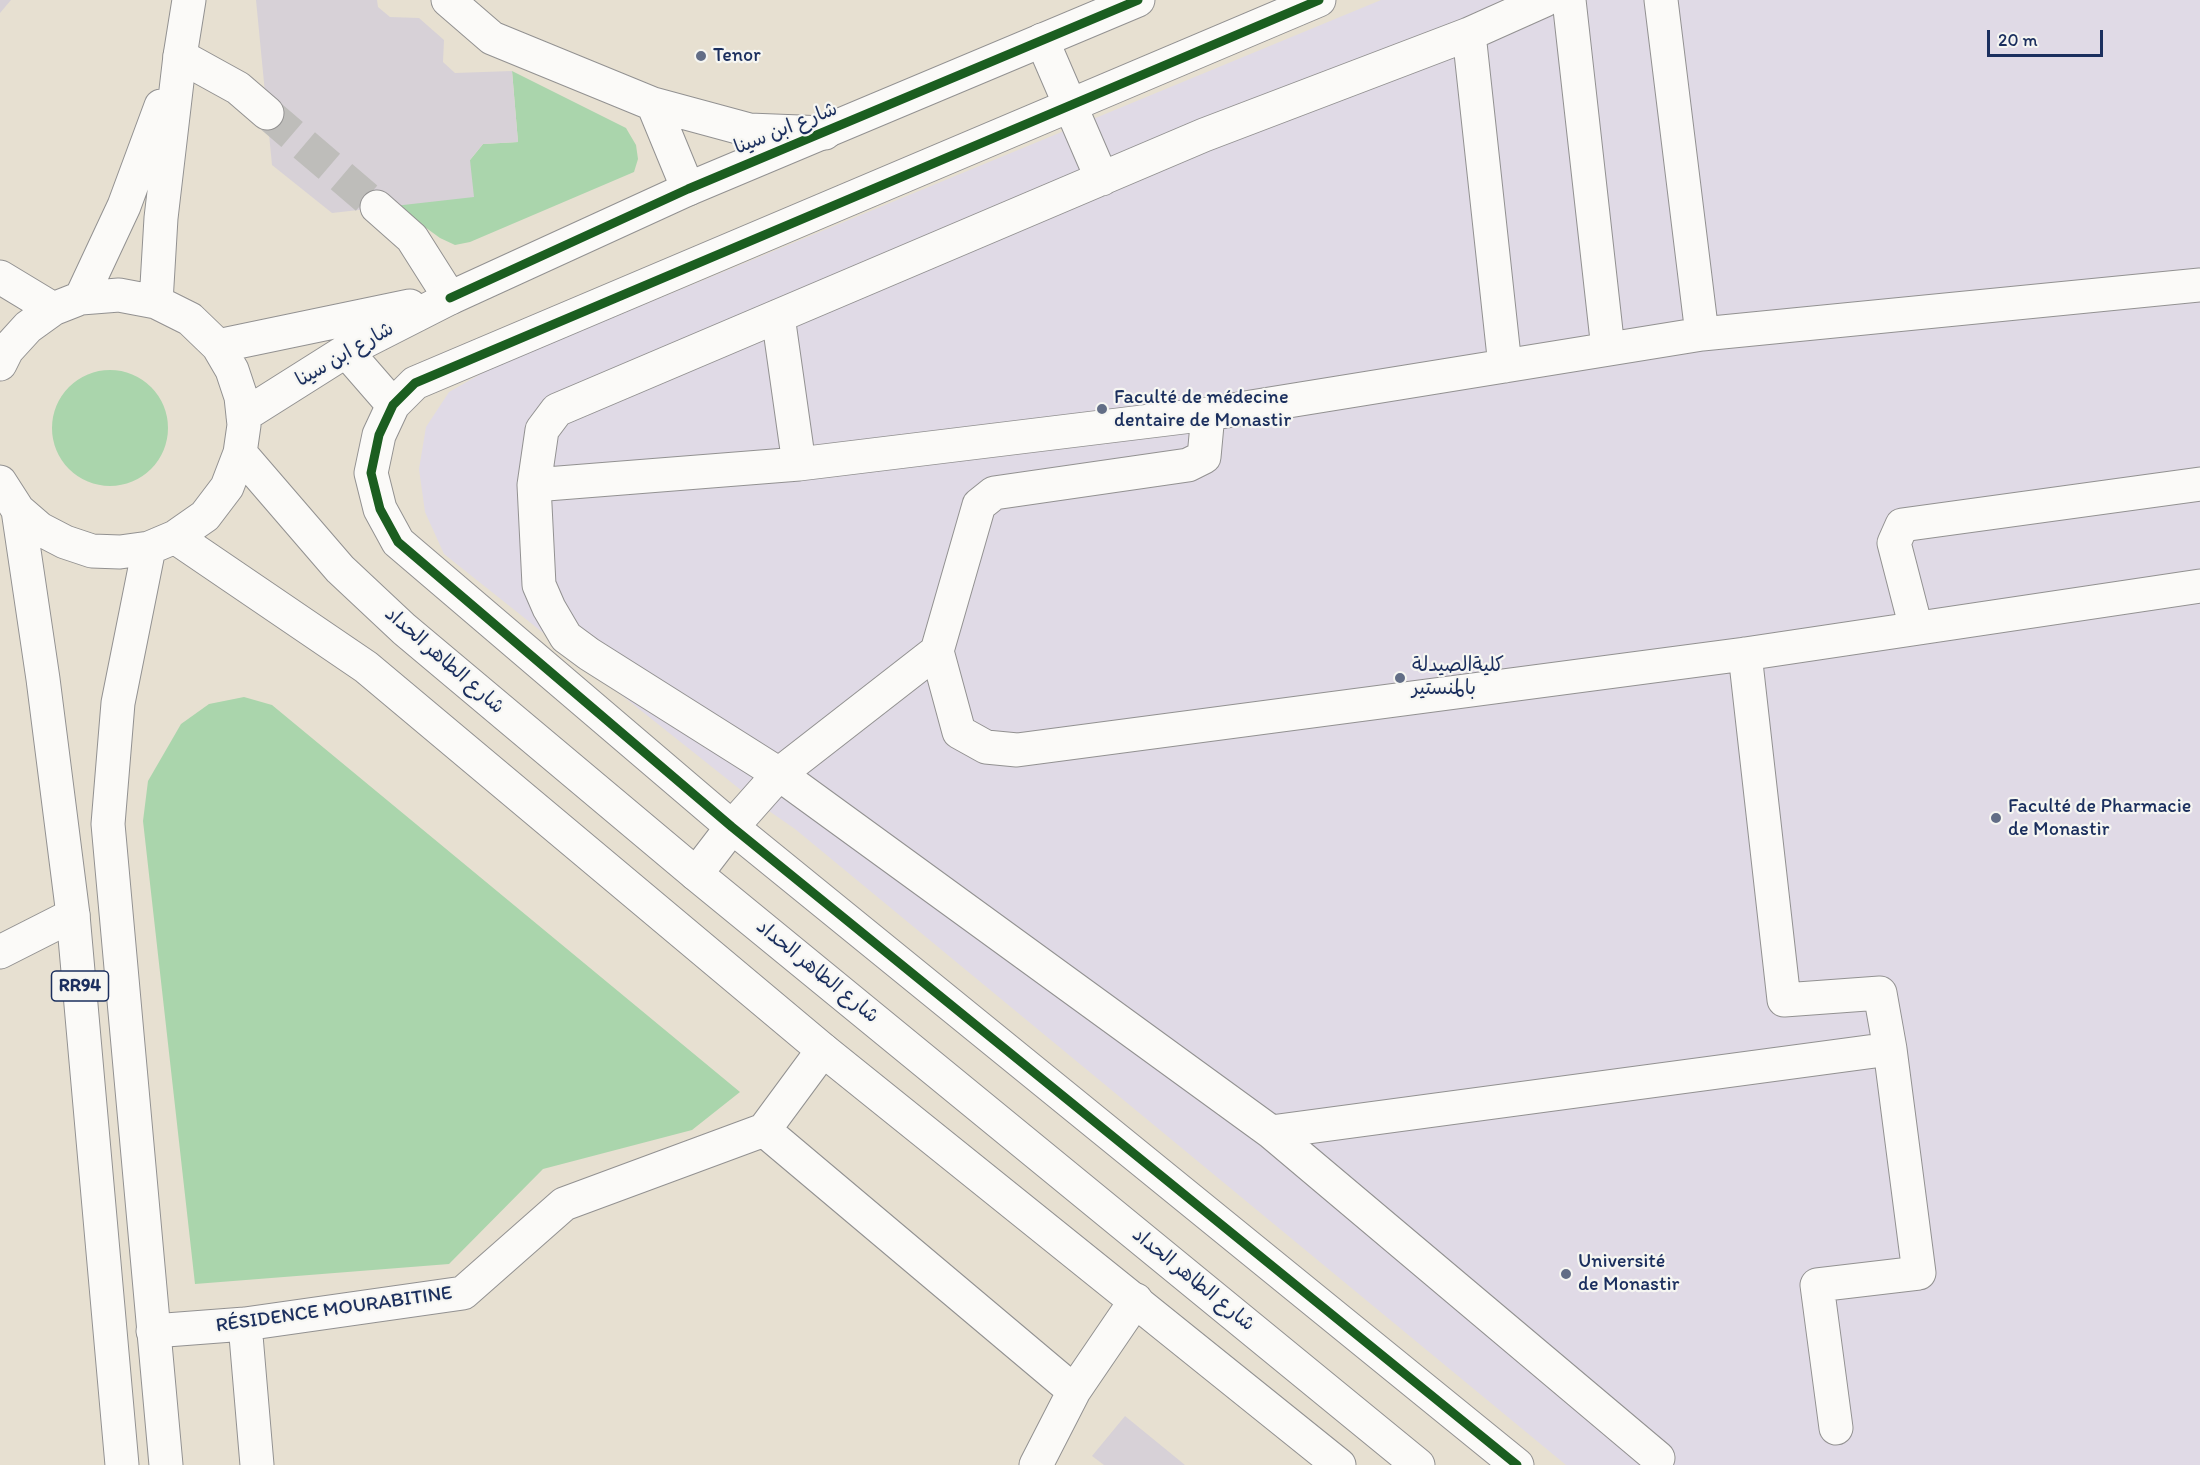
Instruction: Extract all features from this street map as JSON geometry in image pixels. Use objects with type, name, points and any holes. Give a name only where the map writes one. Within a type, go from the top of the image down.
[{"type":"main road","points":[[156,302],[161,218],[189,0]]},
{"type":"main road","points":[[448,0],[492,38],[653,104],[749,130],[825,133]]},
{"type":"main road","name":"شارع ابن سينا","points":[[243,416],[346,351],[450,298],[688,189],[1138,0]]},
{"type":"main road","points":[[1319,0],[415,383],[393,405],[379,435],[371,473],[380,509],[398,542],[732,827],[1517,1465]]},
{"type":"main road","points":[[1545,0],[1469,34],[1204,135],[557,410],[542,430],[534,485],[539,585],[566,637],[589,654],[779,774],[1271,1132],[1658,1458]]},
{"type":"main road","points":[[1569,0],[1608,349]]},
{"type":"main road","points":[[1660,0],[1702,334]]},
{"type":"main road","points":[[1469,34],[1505,366]]},
{"type":"main road","points":[[1042,40],[1102,179]]},
{"type":"main road","points":[[180,56],[238,88],[267,113]]},
{"type":"main road","points":[[67,304],[124,206],[180,56]]},
{"type":"main road","points":[[653,104],[688,189]]},
{"type":"main road","points":[[377,207],[412,238],[450,298]]},
{"type":"main road","points":[[0,277],[67,304]]},
{"type":"main road","points":[[534,485],[799,464],[1208,414],[1702,334],[2200,285]]},
{"type":"main road","points":[[0,364],[7,350],[28,327],[67,304],[119,295],[156,302],[190,319],[218,346],[232,370],[241,397],[244,425],[240,453],[227,487],[204,516],[162,542],[120,552],[92,551],[65,542],[40,529],[18,510],[0,482]]},
{"type":"main road","name":"شارع ابن سينا","points":[[218,346],[450,298]]},
{"type":"main road","points":[[778,316],[799,464]]},
{"type":"main road","points":[[346,351],[393,405]]},
{"type":"main road","points":[[1208,414],[1204,457],[1188,465],[994,493],[979,505],[937,651],[959,732],[986,747],[1017,750],[1745,654],[2200,586]]},
{"type":"main road","name":"شارع الطاهر الحداد","points":[[240,453],[340,569],[404,629],[696,874],[1418,1465]]},
{"type":"main road","points":[[1916,628],[1894,543],[1902,525],[2200,484]]},
{"type":"main road","name":"RR94","points":[[18,510],[74,915],[122,1465]]},
{"type":"main road","points":[[162,542],[366,667],[823,1050],[1339,1465]]},
{"type":"main road","name":"RR94","points":[[162,542],[118,703],[108,824],[166,1465]]},
{"type":"main road","points":[[696,874],[732,827],[779,774],[937,651]]},
{"type":"main road","points":[[1745,654],[1784,1000],[1880,993],[1890,1049],[1919,1273],[1817,1285],[1836,1428]]},
{"type":"main road","points":[[0,952],[74,915]]},
{"type":"main road","points":[[1271,1132],[1890,1049]]},
{"type":"main road","points":[[823,1050],[764,1130],[1074,1391]]},
{"type":"main road","name":"RÉSIDENCE MOURABITINE","points":[[153,1331],[245,1324],[463,1293],[564,1204],[764,1130]]},
{"type":"main road","points":[[1036,1465],[1074,1391],[1136,1300]]},
{"type":"main road","points":[[245,1324],[257,1465]]},
{"type":"shaded area","name":"كليةالصيدلة بالمنستير","points":[[1381,0],[2200,0],[2200,1465],[1566,1465],[795,829],[756,802],[444,554],[425,512],[419,469],[426,427],[449,392],[493,367]]},
{"type":"green space","points":[[512,71],[626,128],[636,145],[638,159],[634,172],[470,242],[455,245],[440,238],[396,206],[470,160],[483,144],[518,142]]},
{"type":"green space","points":[[110,370],[132,375],[151,387],[163,406],[168,428],[163,450],[151,469],[132,481],[110,486],[88,481],[69,469],[57,450],[52,428],[57,406],[69,387],[88,375]]},
{"type":"green space","points":[[244,697],[272,705],[740,1092],[692,1130],[543,1169],[449,1264],[195,1284],[143,821],[148,781],[181,724],[209,704]]},
{"type":"building","points":[[0,0],[11,0],[0,13]]},
{"type":"building","points":[[256,0],[377,0],[378,7],[390,17],[419,18],[444,40],[443,62],[455,73],[512,71],[518,142],[483,144],[470,160],[474,197],[332,213],[272,165]]},
{"type":"building","points":[[1125,1416],[1185,1465],[1104,1465],[1092,1456]]},
{"type":"tunnel","points":[[267,113],[377,207]]},
{"type":"cycle path","points":[[450,298],[688,189],[1138,0]]},
{"type":"cycle path","points":[[1319,0],[415,383],[393,405],[379,435],[371,473],[380,509],[398,542],[732,827],[1517,1465]]},
{"type":"place","name":"Tenor","points":[[701,56]]},
{"type":"place","name":"Faculté de médecine dentaire de Monastir","points":[[1102,409]]},
{"type":"place","name":"كليةالصيدلة بالمنستير","points":[[1400,678]]},
{"type":"place","name":"Faculté de Pharmacie de Monastir","points":[[1996,818]]},
{"type":"place","name":"Université de Monastir","points":[[1566,1274]]}]
